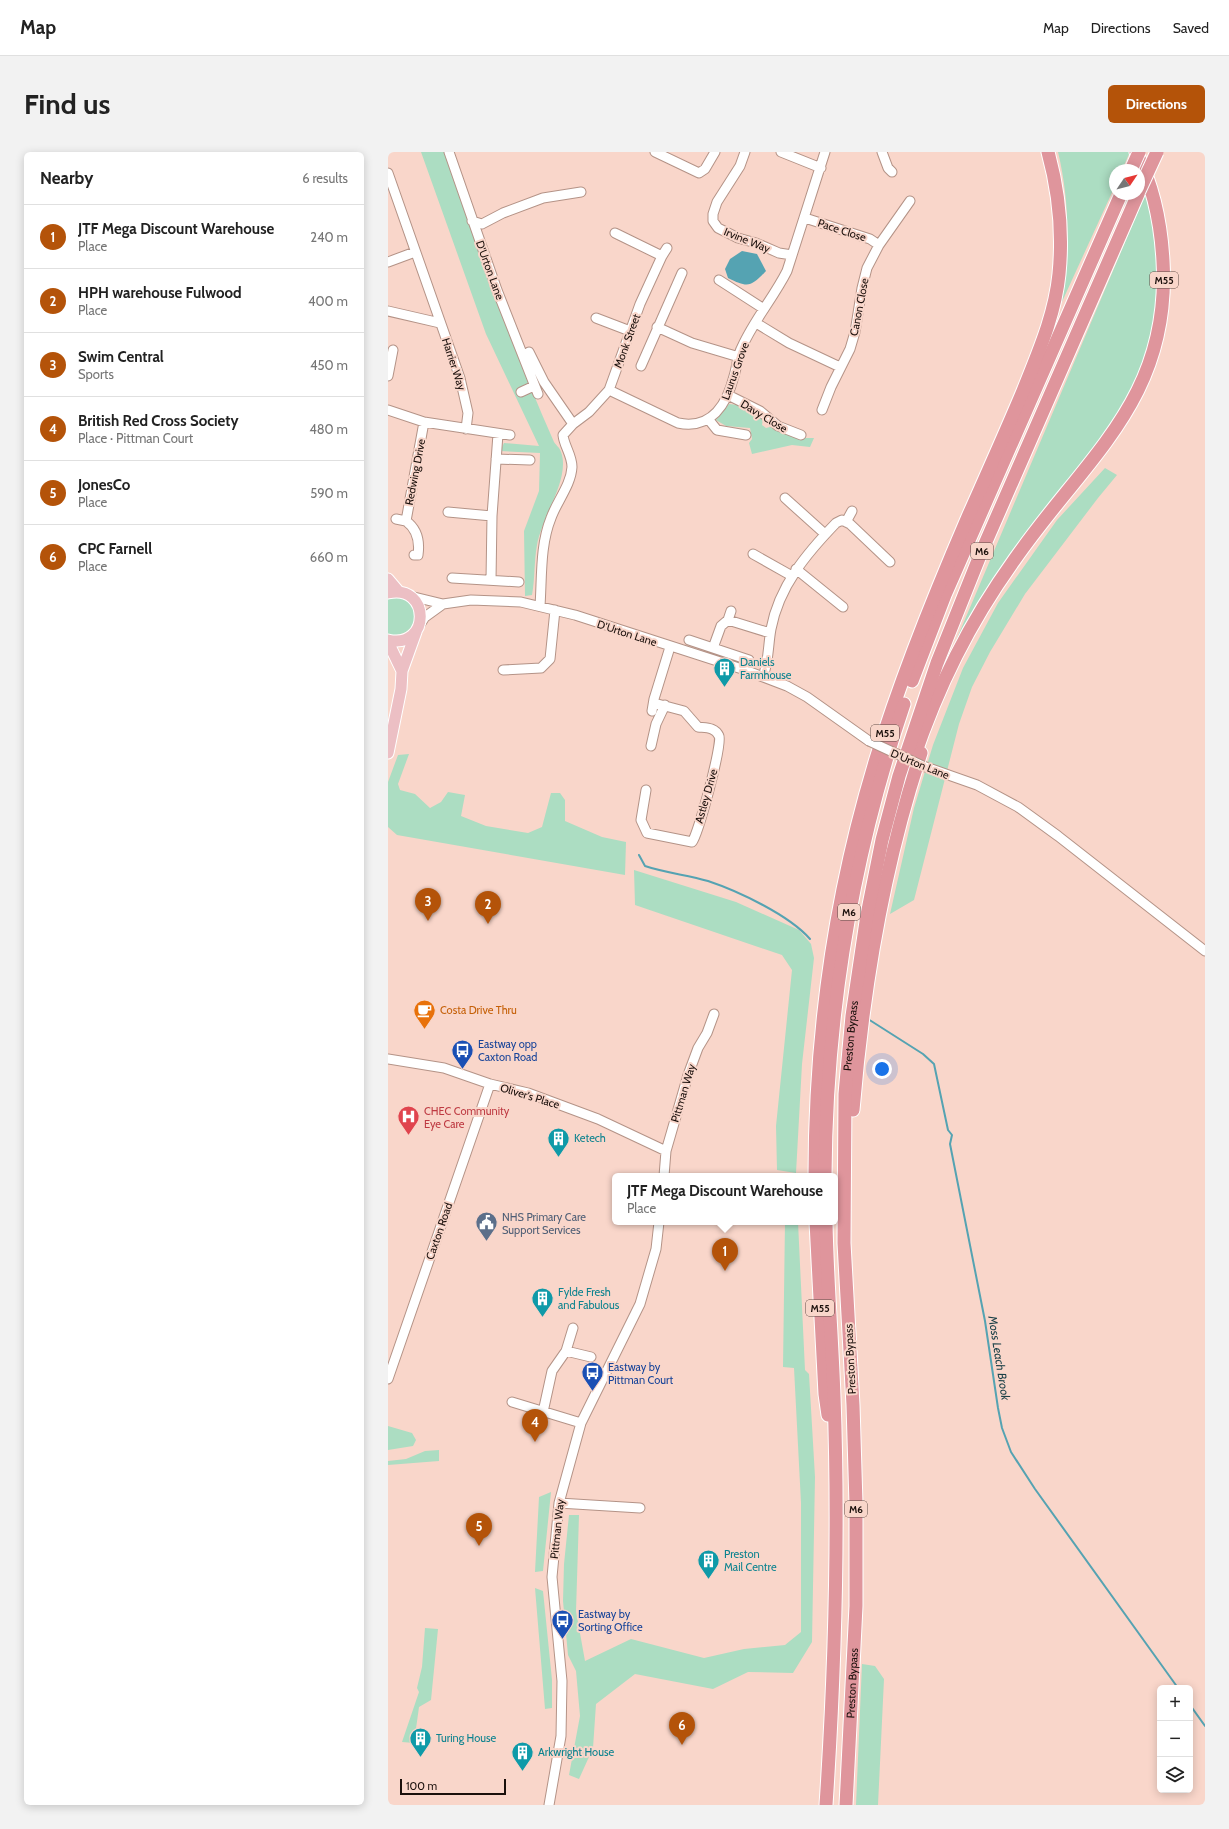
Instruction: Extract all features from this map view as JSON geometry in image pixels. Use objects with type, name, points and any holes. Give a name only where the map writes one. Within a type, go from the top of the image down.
[{"type":"highway","name":"M55","points":[[815,1173],[816,1111],[828,978],[850,858],[865,797],[878,752],[912,652],[936,592],[1039,352],[1054,304],[1059,275],[1061,242],[1058,200],[1048,152]]},
{"type":"highway","name":"M55","points":[[867,915],[905,786],[937,696],[975,618],[1039,527],[1122,420],[1140,389],[1154,352],[1161,322],[1163,299],[1162,246],[1149,184],[1137,152]]},
{"type":"highway","points":[[1133,164],[1137,152]]},
{"type":"highway","name":"M6","points":[[1145,178],[1157,152]]},
{"type":"highway","name":"M6","points":[[825,1173],[826,1111],[837,978],[859,861],[885,762],[913,678],[945,595],[1117,200]]},
{"type":"highway","name":"M6","points":[[867,915],[882,840],[899,776],[936,663],[975,567],[1135,200]]},
{"type":"highway","name":"M55","points":[[844,1213],[862,1017],[873,946],[895,844],[912,780],[939,705],[958,662],[999,582]]},
{"type":"highway","name":"Preston Bypass","points":[[846,1805],[856,1606],[856,1504],[844,1213],[847,1066],[852,1016],[867,915]]},
{"type":"highway","name":"M55","points":[[816,1225],[825,1394],[835,1462]]},
{"type":"highway","name":"M6","points":[[826,1225],[834,1398],[835,1462]]},
{"type":"highway","name":"Preston Bypass","points":[[826,1805],[836,1612],[835,1462]]},
{"type":"main road","points":[[388,579],[405,594],[415,600],[421,613],[402,671],[401,689],[388,753]]},
{"type":"main road","points":[[388,593],[405,594]]},
{"type":"main road","points":[[402,671],[388,641],[402,640],[417,629]]},
{"type":"street","name":"D'Urton Lane","points":[[449,152],[472,221],[536,390],[521,392]]},
{"type":"street","points":[[655,152],[699,173],[705,169],[715,152]]},
{"type":"street","name":"Irvine Way","points":[[746,152],[740,166],[717,202],[713,214],[713,221],[718,228],[767,248],[792,255]]},
{"type":"street","points":[[781,152],[822,168]]},
{"type":"street","name":"Laurus Grove","points":[[709,420],[719,409],[728,395],[741,348],[780,285],[822,168],[825,152]]},
{"type":"street","points":[[882,152],[888,168],[892,172]]},
{"type":"street","name":"Harrier Way","points":[[388,173],[391,193],[415,252],[460,378],[468,413],[466,429]]},
{"type":"street","points":[[472,221],[482,224],[543,198],[581,192]]},
{"type":"street","name":"Pace Close","points":[[867,268],[879,245],[910,201]]},
{"type":"street","name":"Pace Close","points":[[805,218],[870,239],[879,245]]},
{"type":"street","points":[[615,232],[662,256]]},
{"type":"street","name":"Monk Street","points":[[540,606],[546,533],[551,518],[567,484],[572,468],[571,456],[564,442],[563,434],[589,412],[609,390],[630,331],[662,256],[667,248]]},
{"type":"street","points":[[388,262],[415,252]]},
{"type":"street","name":"Canon Close","points":[[822,410],[840,367],[850,349],[856,332],[862,288],[867,268]]},
{"type":"street","points":[[641,366],[682,273]]},
{"type":"street","points":[[718,280],[764,309]]},
{"type":"street","name":"Harrier Way","points":[[388,311],[440,323]]},
{"type":"street","points":[[596,318],[630,331]]},
{"type":"street","points":[[756,323],[789,343],[840,367]]},
{"type":"street","points":[[657,327],[692,343],[739,357]]},
{"type":"street","points":[[388,376],[393,350]]},
{"type":"street","points":[[529,352],[544,382],[573,424]]},
{"type":"street","points":[[609,390],[678,423],[690,426],[709,420],[717,430],[746,435]]},
{"type":"street","name":"Davy Close","points":[[728,395],[760,411],[778,426],[801,435]]},
{"type":"street","points":[[388,410],[424,422],[510,435]]},
{"type":"street","name":"Redwing Drive","points":[[406,521],[424,422]]},
{"type":"street","points":[[490,580],[492,516],[498,434]]},
{"type":"street","points":[[496,459],[530,460]]},
{"type":"street","points":[[785,498],[825,534]]},
{"type":"street","points":[[846,522],[852,511]]},
{"type":"street","points":[[448,512],[492,516]]},
{"type":"street","name":"Redwing Drive","points":[[396,519],[406,521],[414,528],[419,540],[418,555],[414,555]]},
{"type":"street","points":[[763,677],[768,663],[770,633],[775,612],[794,573],[805,556],[836,523],[842,520],[846,522],[880,548],[890,562]]},
{"type":"street","points":[[753,554],[794,573],[843,607]]},
{"type":"street","points":[[452,578],[520,582]]},
{"type":"street","name":"D'Urton Lane","points":[[405,594],[443,604],[471,600],[515,602],[540,606],[787,686],[869,741],[923,766],[977,785],[1018,807],[1058,836],[1205,951]]},
{"type":"street","name":"D'Urton Lane","points":[[417,629],[425,617],[443,604]]},
{"type":"street","points":[[504,670],[541,668],[550,659],[555,610]]},
{"type":"street","points":[[713,648],[721,626],[729,615],[770,633]]},
{"type":"street","points":[[689,640],[749,660]]},
{"type":"street","name":"Astley Drive","points":[[646,790],[641,820],[647,833],[690,843],[692,842],[707,797],[721,740],[713,729],[698,727],[684,712],[666,705],[653,707],[670,647]]},
{"type":"street","points":[[651,746],[656,724],[666,705]]},
{"type":"street","name":"Pittman Way","points":[[664,1173],[666,1151],[688,1074],[714,1014]]},
{"type":"street","name":"Oliver's Place","points":[[388,1059],[444,1068],[490,1084],[528,1093],[560,1104],[666,1151]]},
{"type":"street","name":"Caxton Road","points":[[388,1379],[490,1084]]},
{"type":"street","name":"Pittman Way","points":[[549,1805],[561,1736],[562,1681],[552,1577],[559,1503],[582,1424],[640,1304],[656,1249],[659,1225]]},
{"type":"street","points":[[543,1412],[552,1371],[566,1351],[574,1328]]},
{"type":"street","points":[[566,1351],[591,1357]]},
{"type":"street","points":[[512,1402],[582,1424]]},
{"type":"street","points":[[559,1503],[640,1508]]},
{"type":"green space","points":[[421,152],[446,152],[470,226],[510,335],[554,442],[561,452],[563,462],[562,474],[537,545],[532,595],[525,596],[524,531],[539,491],[540,453],[500,451],[504,443],[539,446],[486,334]]},
{"type":"green space","points":[[1058,152],[1130,152],[1125,164],[1109,164],[1109,199],[1061,304],[1067,247],[1067,209]]},
{"type":"green space","points":[[1146,193],[1151,210],[1159,261],[1154,331],[1132,397],[949,657],[1143,200],[1145,200]]},
{"type":"green space","points":[[729,404],[738,405],[752,410],[763,419],[762,425],[766,428],[774,426],[801,438],[814,438],[810,447],[792,445],[752,454],[749,443],[752,439],[750,428],[726,426],[716,420]]},
{"type":"green space","points":[[1105,468],[1117,475],[1025,594],[990,652],[972,687],[959,724],[914,900],[890,914],[914,808],[933,745],[963,668],[998,603],[1057,520]]},
{"type":"green space","points":[[388,598],[401,598],[412,606],[414,619],[412,626],[407,631],[399,634],[388,635]]},
{"type":"green space","points":[[409,754],[398,784],[400,790],[415,794],[430,808],[441,802],[448,792],[465,795],[461,816],[486,826],[528,833],[542,827],[551,793],[560,793],[565,800],[565,821],[602,837],[626,842],[625,875],[397,835],[388,827],[388,782],[398,755]]},
{"type":"green space","points":[[634,870],[736,902],[799,930],[811,944],[814,958],[802,1064],[796,1173],[777,1170],[776,1126],[792,970],[782,955],[635,905]]},
{"type":"green space","points":[[785,1225],[798,1225],[805,1370],[809,1374],[815,1477],[812,1642],[793,1673],[748,1672],[713,1689],[635,1674],[596,1704],[593,1748],[579,1779],[569,1775],[580,1716],[576,1671],[568,1655],[563,1601],[564,1564],[569,1515],[579,1515],[576,1611],[585,1661],[631,1639],[704,1658],[744,1649],[785,1645],[801,1632],[801,1503],[794,1368],[783,1367]]},
{"type":"green space","points":[[388,1426],[412,1433],[416,1440],[413,1446],[388,1450]]},
{"type":"green space","points":[[439,1450],[439,1461],[388,1465],[388,1461],[406,1459],[425,1451]]},
{"type":"green space","points":[[551,1492],[543,1571],[535,1572],[539,1497]]},
{"type":"green space","points":[[535,1588],[543,1591],[552,1680],[552,1708],[545,1709]]},
{"type":"green space","points":[[425,1628],[438,1629],[431,1700],[419,1707],[414,1743],[402,1742],[419,1692],[417,1688],[422,1667]]},
{"type":"green space","points":[[862,1664],[875,1666],[884,1679],[878,1805],[856,1805]]},
{"type":"water","points":[[742,251],[757,254],[766,271],[753,283],[740,283],[728,278],[725,269],[730,259]]},
{"type":"waterway","name":"Moss Leach Brook","points":[[639,855],[645,866],[708,881],[748,897],[789,921],[810,939]]},
{"type":"waterway","name":"Moss Leach Brook","points":[[868,1019],[923,1054],[934,1064],[948,1130],[952,1135],[950,1144],[985,1321],[998,1408],[1002,1428],[1011,1452],[1035,1489],[1176,1685]]},
{"type":"waterway","name":"Moss Leach Brook","points":[[1193,1709],[1205,1726]]},
{"type":"place","name":"Daniels Farmhouse","points":[[725,688]]},
{"type":"place","name":"Swim Central","points":[[428,921]]},
{"type":"place","name":"HPH warehouse Fulwood","points":[[488,924]]},
{"type":"place","name":"Costa Drive Thru","points":[[424,1030]]},
{"type":"place","name":"Eastway opp Caxton Road","points":[[463,1070]]},
{"type":"place","name":"CHEC Community Eye Care","points":[[409,1136]]},
{"type":"place","name":"Ketech","points":[[559,1158]]},
{"type":"place","name":"NHS Primary Care Support Services","points":[[487,1242]]},
{"type":"place","name":"JTF Mega Discount Warehouse","points":[[725,1271]]},
{"type":"place","name":"Fylde Fresh and Fabulous","points":[[543,1318]]},
{"type":"place","name":"Eastway by Pittman Court","points":[[592,1392]]},
{"type":"place","name":"British Red Cross Society","points":[[535,1442]]},
{"type":"place","name":"JonesCo","points":[[479,1546]]},
{"type":"place","name":"Preston Mail Centre","points":[[709,1580]]},
{"type":"place","name":"Eastway by Sorting Office","points":[[563,1640]]},
{"type":"place","name":"CPC Farnell","points":[[682,1745]]},
{"type":"place","name":"Turing House","points":[[421,1758]]},
{"type":"place","name":"Arkwright House","points":[[522,1772]]}]
